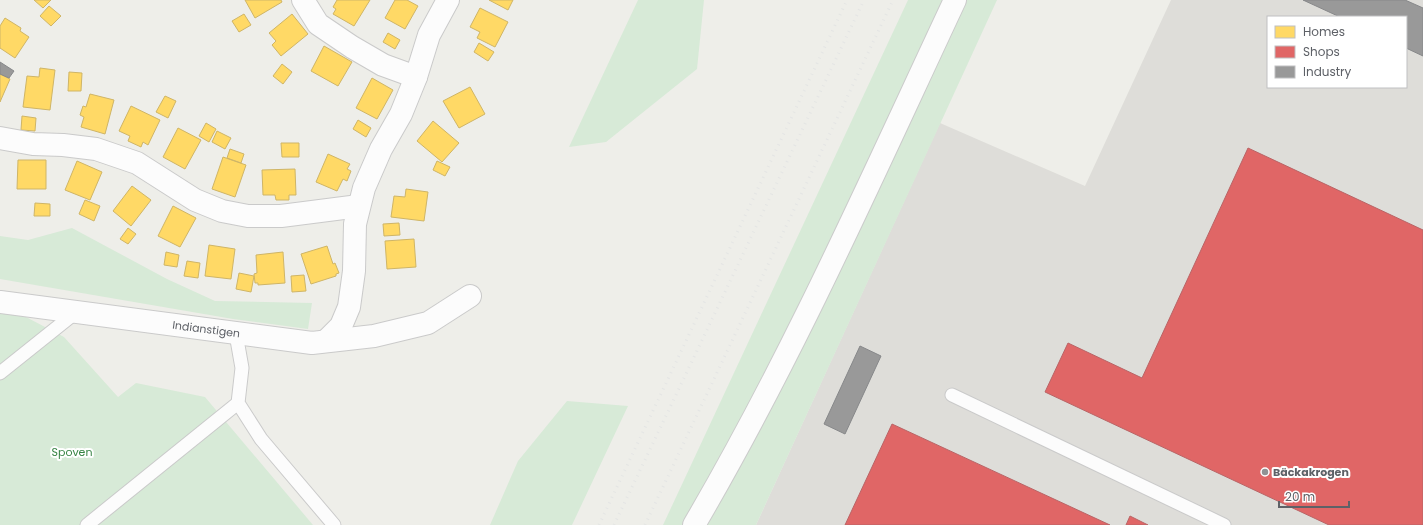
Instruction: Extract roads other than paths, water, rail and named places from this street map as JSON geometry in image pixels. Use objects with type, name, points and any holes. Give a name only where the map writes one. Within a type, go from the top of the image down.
[{"type":"street","points":[[303,0],[318,24],[352,47],[383,65],[416,77]]},
{"type":"street","points":[[326,341],[341,326],[349,308],[354,272],[354,224],[364,188],[381,149],[401,114],[416,77],[429,36],[448,0]]},
{"type":"street","points":[[694,525],[738,451],[799,333],[955,0]]},
{"type":"street","points":[[0,138],[33,144],[63,145],[103,152],[137,163],[195,200],[222,211],[235,214],[248,216],[281,216],[359,206]]},
{"type":"street","points":[[236,334],[312,343],[374,336],[428,323],[470,296]]},
{"type":"street","name":"Indianstigen","points":[[0,302],[236,334]]},
{"type":"lane","points":[[0,373],[75,313]]},
{"type":"lane","name":"Indianstigen","points":[[236,334],[242,368],[238,403]]},
{"type":"lane","points":[[952,395],[1224,525]]},
{"type":"lane","points":[[87,525],[238,403],[261,439],[334,525]]},
{"type":"railway","points":[[599,525],[847,0]]},
{"type":"railway","points":[[614,525],[864,0]]},
{"type":"railway","points":[[645,525],[893,0]]},
{"type":"place","name":"Bäckakrogen","points":[[1265,472]]},
{"type":"park label","name":"Spoven","points":[[72,452]]}]
